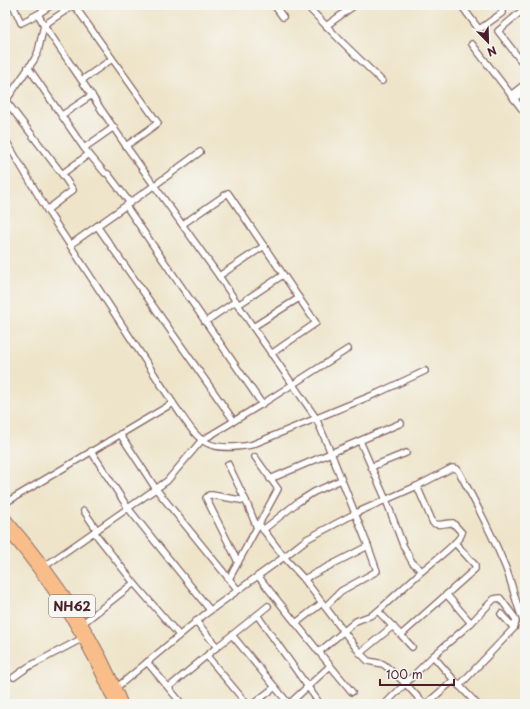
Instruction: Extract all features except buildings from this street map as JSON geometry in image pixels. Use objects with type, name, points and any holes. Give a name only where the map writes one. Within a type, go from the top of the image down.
[{"type":"highway","name":"NH62","points":[[5,517],[31,547],[83,623],[98,650],[123,704]]},
{"type":"highway","name":"NH62","points":[[5,528],[46,579],[83,638],[102,674],[114,704]]},
{"type":"street","points":[[13,5],[21,23],[50,6]]},
{"type":"street","points":[[47,210],[73,190],[5,102],[38,52],[44,25],[74,5],[158,123],[126,146]]},
{"type":"street","points":[[274,5],[283,17]]},
{"type":"street","points":[[306,5],[382,81]]},
{"type":"street","points":[[326,26],[355,5]]},
{"type":"street","points":[[461,5],[478,28],[481,28],[502,13],[502,9],[499,5]]},
{"type":"street","points":[[523,8],[498,31],[525,66]]},
{"type":"street","points":[[38,14],[126,146],[219,276],[316,418],[331,453],[356,513],[377,571],[346,588],[296,623]]},
{"type":"street","points":[[472,44],[525,113]]},
{"type":"street","points":[[82,80],[112,59]]},
{"type":"street","points":[[28,67],[88,154],[107,174],[205,322],[262,404]]},
{"type":"street","points":[[512,97],[525,84]]},
{"type":"street","points":[[512,97],[525,90]]},
{"type":"street","points":[[62,116],[92,95]]},
{"type":"street","points":[[84,148],[114,128]]},
{"type":"street","points":[[5,139],[47,210],[174,403],[201,441],[220,447],[235,448],[251,445],[378,393],[425,371]]},
{"type":"street","points":[[70,245],[128,205],[200,152]]},
{"type":"street","points":[[62,174],[88,154]]},
{"type":"street","points":[[182,224],[228,193],[316,324],[271,354]]},
{"type":"street","points":[[97,226],[234,421]]},
{"type":"street","points":[[219,276],[264,246]]},
{"type":"street","points":[[205,322],[283,275]]},
{"type":"street","points":[[253,327],[299,298]]},
{"type":"street","points":[[44,566],[168,481],[201,441],[293,385],[348,349]]},
{"type":"street","points":[[5,503],[174,403]]},
{"type":"street","points":[[270,479],[401,423]]},
{"type":"street","points":[[120,434],[156,489],[238,590]]},
{"type":"street","points":[[360,441],[408,555],[422,571]]},
{"type":"street","points":[[91,451],[128,508],[210,610]]},
{"type":"street","points":[[371,468],[406,453]]},
{"type":"street","points":[[229,578],[278,489],[255,458]]},
{"type":"street","points":[[228,464],[258,526],[304,579],[343,632],[368,661],[383,664],[405,683],[425,704],[454,680]]},
{"type":"street","points":[[116,688],[210,610],[307,539],[356,513],[417,486],[452,468],[457,469],[459,472],[494,540],[506,568],[525,625]]},
{"type":"street","points":[[263,530],[298,502],[314,492],[341,480]]},
{"type":"street","points":[[319,652],[356,621],[378,611],[455,543],[462,535],[461,531],[454,523],[437,525],[433,523],[417,486]]},
{"type":"street","points":[[238,562],[206,498],[209,495],[212,495],[246,501]]},
{"type":"street","points":[[84,511],[96,531],[134,583],[179,635]]},
{"type":"street","points":[[401,635],[475,569],[475,565],[455,543]]},
{"type":"street","points":[[304,579],[368,546]]},
{"type":"street","points":[[258,576],[352,692]]},
{"type":"street","points":[[83,623],[134,583]]},
{"type":"street","points":[[447,595],[471,623]]},
{"type":"street","points":[[385,704],[433,656],[471,623],[494,599],[500,598],[515,618],[516,622],[514,628],[459,686]]},
{"type":"street","points":[[169,687],[268,606]]},
{"type":"street","points":[[378,611],[412,647]]},
{"type":"street","points":[[501,614],[514,628]]},
{"type":"street","points":[[257,615],[320,704]]},
{"type":"street","points":[[196,621],[217,647]]},
{"type":"street","points":[[360,653],[393,626]]},
{"type":"street","points":[[232,635],[289,704],[330,666]]},
{"type":"street","points":[[14,677],[28,667],[83,638]]},
{"type":"street","points":[[207,656],[247,704]]},
{"type":"street","points":[[433,656],[477,704]]},
{"type":"street","points":[[147,662],[182,704]]},
{"type":"street","points":[[253,704],[275,687]]}]
